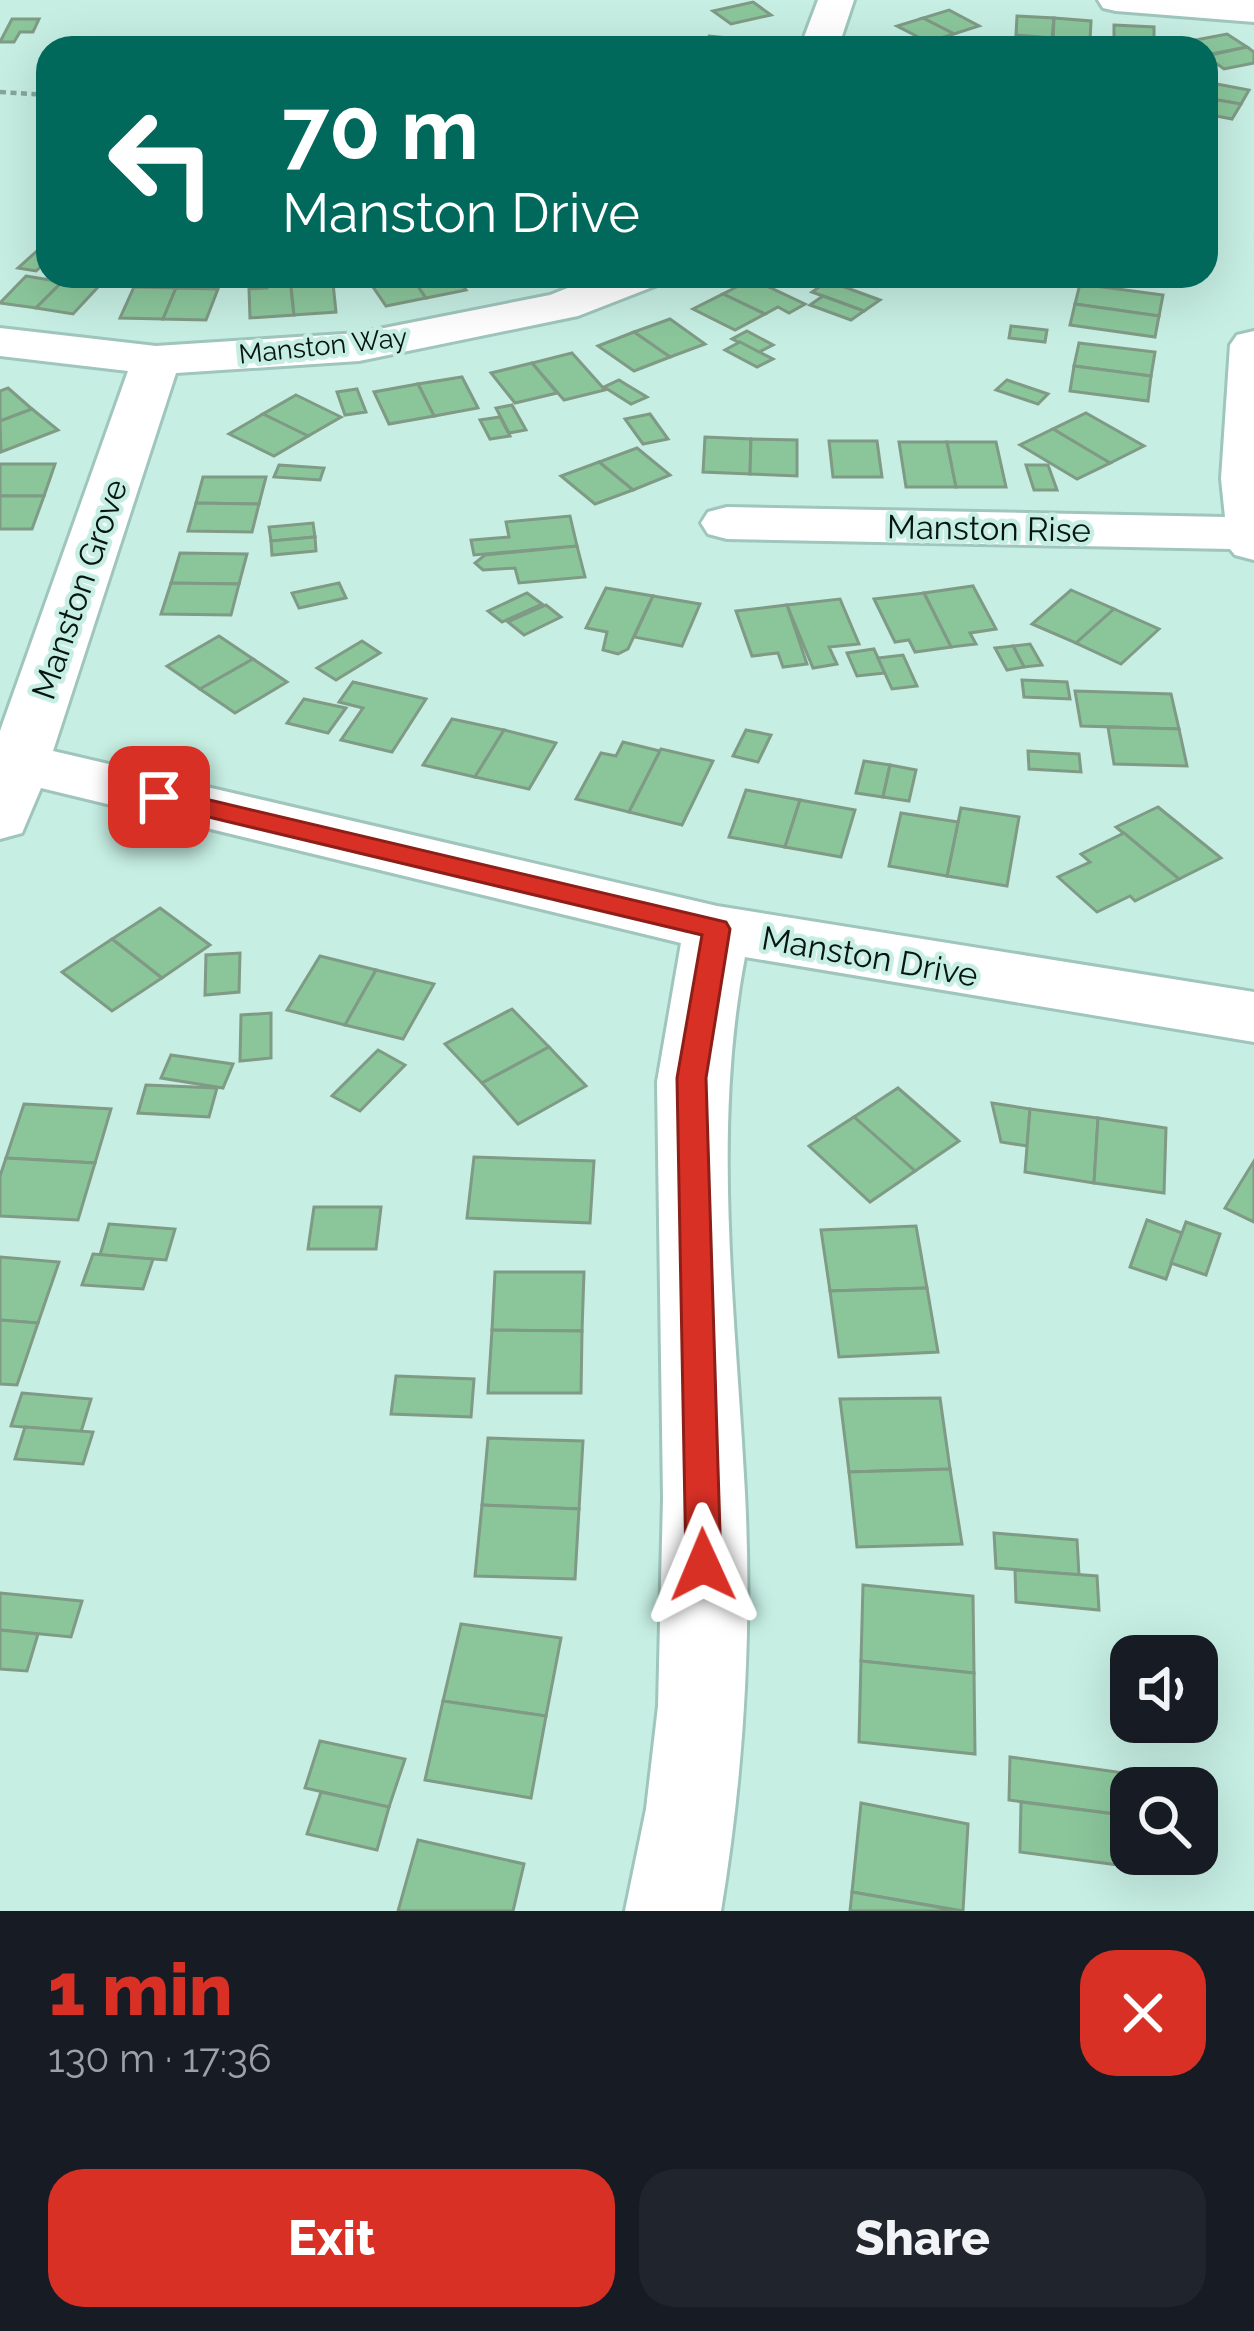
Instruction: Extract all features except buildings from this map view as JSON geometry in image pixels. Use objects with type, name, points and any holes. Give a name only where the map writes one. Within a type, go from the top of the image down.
[{"type":"street","points":[[823,36],[836,0]]},
{"type":"street","points":[[1116,0],[1254,11]]},
{"type":"street","name":"Manston Way","points":[[0,342],[156,361],[359,346],[562,306],[608,288]]},
{"type":"street","points":[[1253,538],[1246,479],[1254,345]]},
{"type":"street","name":"Manston Grove","points":[[7,780],[156,361]]},
{"type":"street","name":"Manston Rise","points":[[727,524],[1253,538]]},
{"type":"street","name":"Manston Drive","points":[[7,780],[717,929],[1254,1017]]},
{"type":"street","points":[[674,1911],[688,1849],[705,1654],[692,1078],[717,929]]},
{"type":"path","points":[[0,92],[36,94]]},
{"type":"route","points":[[159,797],[717,929],[692,1078],[703,1565]]}]
